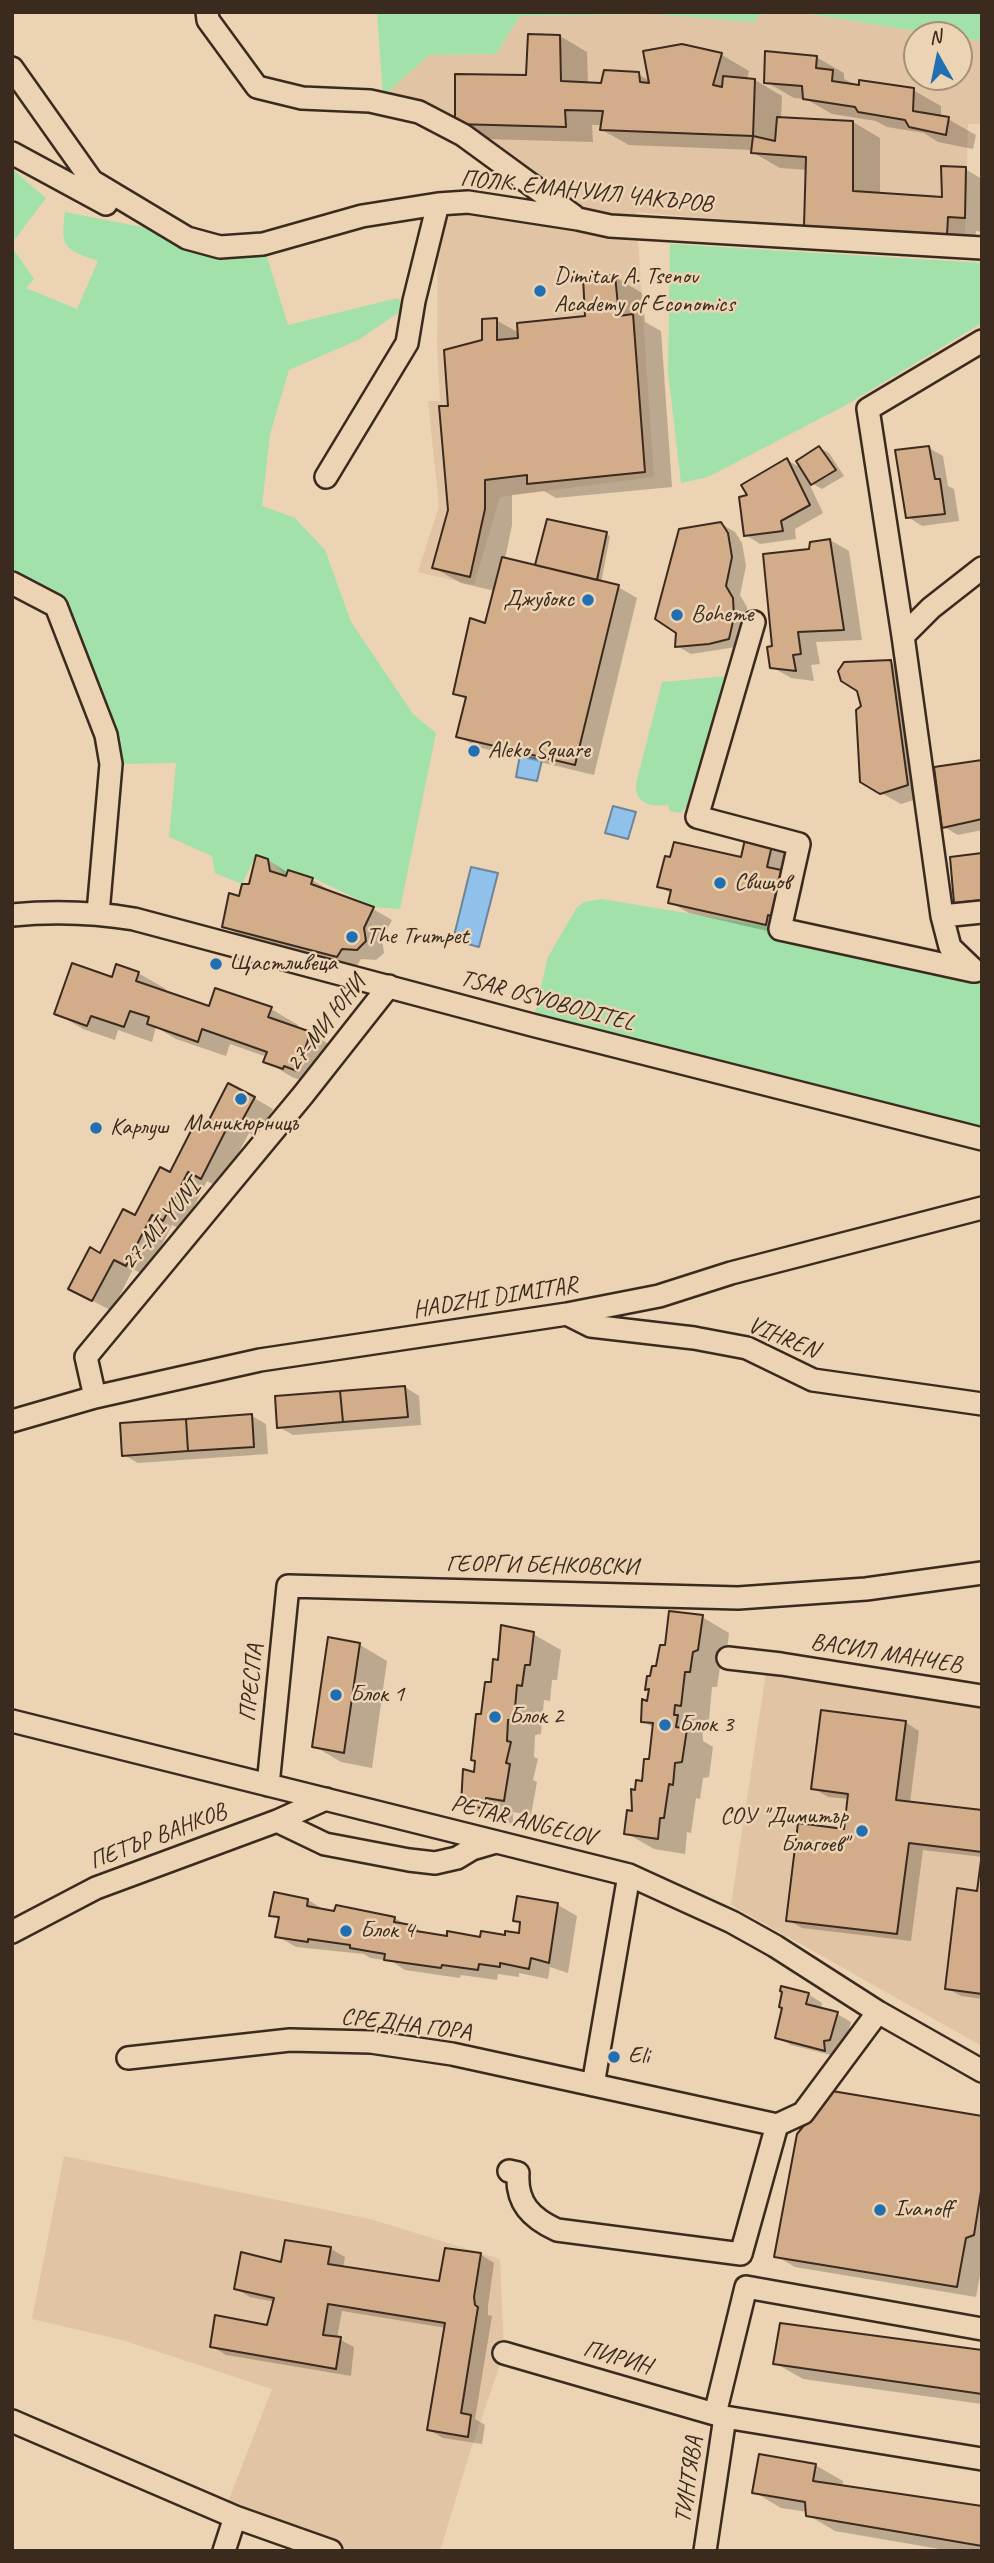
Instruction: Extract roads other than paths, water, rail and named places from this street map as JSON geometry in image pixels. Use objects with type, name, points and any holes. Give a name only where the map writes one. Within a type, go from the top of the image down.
[{"type":"street","points":[[207,12],[208,20],[257,87],[302,98],[370,101],[419,112],[463,135],[578,219]]},
{"type":"street","name":"ПОЛК. ЕМАНУИЛ ЧАКЪРОВ","points":[[12,68],[92,181],[187,238],[220,247],[263,244],[362,216],[468,202],[610,226],[982,248]]},
{"type":"street","points":[[12,153],[157,230],[187,238]]},
{"type":"street","points":[[326,477],[407,343],[414,301],[438,204]]},
{"type":"street","points":[[978,972],[950,947],[942,916],[868,409],[982,341]]},
{"type":"street","points":[[903,636],[931,608],[982,568]]},
{"type":"street","points":[[12,583],[56,606],[106,735],[111,764],[98,913]]},
{"type":"street","points":[[754,622],[697,817],[799,844],[780,929],[978,972]]},
{"type":"street","name":"TSAR OSVOBODITEL","points":[[12,915],[53,911],[98,913],[134,919],[532,1025],[982,1139]]},
{"type":"street","points":[[942,916],[982,912]]},
{"type":"street","name":"27-MI YUNI","points":[[95,1397],[86,1357],[303,1095],[389,986]]},
{"type":"street","name":"HADZHI DIMITAR","points":[[12,1421],[95,1397],[260,1360],[567,1314],[659,1296],[731,1273],[982,1208]]},
{"type":"street","name":"VIHREN","points":[[567,1314],[591,1326],[694,1338],[747,1348],[813,1380],[982,1404]]},
{"type":"street","name":"ГЕОРГИ БЕНКОВСКИ","points":[[288,1586],[737,1598],[866,1589],[982,1573]]},
{"type":"street","name":"ПРЕСПА","points":[[268,1785],[288,1586]]},
{"type":"street","name":"ВАСИЛ МАНЧЕВ","points":[[728,1658],[982,1696]]},
{"type":"street","name":"PETAR ANGELOV","points":[[12,1721],[629,1875],[732,1922],[878,2012],[982,2071]]},
{"type":"street","name":"ПЕТЪР ВАНКОВ","points":[[12,1932],[96,1888],[277,1821],[326,1799]]},
{"type":"street","points":[[277,1821],[325,1844],[422,1862],[435,1863],[457,1858],[472,1849],[498,1841]]},
{"type":"street","points":[[593,2085],[629,1875]]},
{"type":"street","points":[[509,2171],[518,2173],[517,2190],[531,2214],[557,2230],[741,2254],[777,2125],[803,2113],[878,2012]]},
{"type":"street","name":"СРЕДНА ГОРА","points":[[128,2058],[290,2040],[371,2042],[452,2054],[777,2125]]},
{"type":"street","name":"ТИНТЯВА","points":[[705,2551],[720,2415],[746,2287],[982,2329]]},
{"type":"street","name":"ПИРИН","points":[[504,2353],[720,2415],[982,2459]]},
{"type":"street","points":[[12,2421],[235,2517],[331,2551]]},
{"type":"street","points":[[224,2551],[235,2517]]},
{"type":"water","points":[[520,755],[542,760],[537,781],[516,777]]},
{"type":"water","points":[[613,806],[636,812],[628,839],[605,833]]},
{"type":"water","points":[[471,867],[498,873],[479,947],[453,940]]},
{"type":"place","name":"Dimitar A. Tsenov Academy of Economics","points":[[540,291]]},
{"type":"place","name":"Джубокс","points":[[588,600]]},
{"type":"place","name":"Boheme","points":[[677,615]]},
{"type":"place","name":"Aleko Square","points":[[474,751]]},
{"type":"place","name":"Свищов","points":[[720,883]]},
{"type":"place","name":"The Trumpet","points":[[352,937]]},
{"type":"place","name":"Щастливеца","points":[[216,964]]},
{"type":"place","name":"Маникюрницъ","points":[[241,1099]]},
{"type":"place","name":"Карлуш","points":[[96,1128]]},
{"type":"place","name":"Блок 1","points":[[336,1695]]},
{"type":"place","name":"Блок 2","points":[[495,1717]]},
{"type":"place","name":"Блок 3","points":[[665,1725]]},
{"type":"place","name":"СОУ \"Димитър Благоев\"","points":[[862,1831]]},
{"type":"place","name":"Блок 4","points":[[346,1931]]},
{"type":"place","name":"Eli","points":[[614,2057]]},
{"type":"place","name":"Ivanoff","points":[[880,2210]]}]
